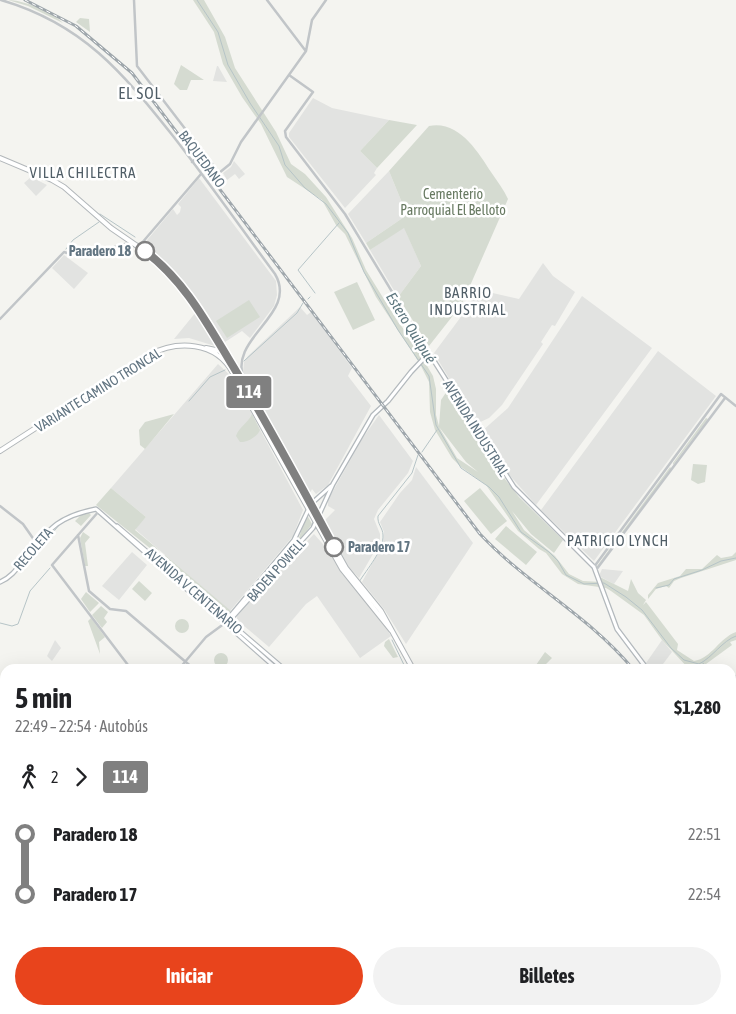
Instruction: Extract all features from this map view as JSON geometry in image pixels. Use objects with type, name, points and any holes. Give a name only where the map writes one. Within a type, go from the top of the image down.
[{"type":"main road","points":[[0,158],[57,183],[111,228],[162,265],[182,285],[202,312],[228,356],[315,524],[351,581],[396,636]]},
{"type":"main road","name":"VARIANTE CAMINO TRONCAL","points":[[0,451],[160,349],[175,345],[196,346],[224,361],[243,387]]},
{"type":"main road","points":[[196,346],[225,352]]},
{"type":"main road","name":"BADEN POWELL","points":[[227,621],[262,586],[315,524],[333,484],[373,415],[388,401],[415,367],[429,353]]},
{"type":"main road","name":"AVENIDA INDUSTRIAL","points":[[429,353],[514,486],[595,569]]},
{"type":"main road","points":[[243,387],[311,504],[343,564],[381,611],[410,664]]},
{"type":"main road","name":"BADEN POWELL","points":[[227,621],[271,570],[298,534],[307,509],[333,484]]},
{"type":"main road","name":"AVENIDA V CENTENARIO","points":[[97,510],[278,664]]},
{"type":"main road","name":"RECOLETA","points":[[0,582],[12,574],[37,544],[60,521],[72,515],[97,510]]},
{"type":"main road","points":[[296,548],[298,534]]},
{"type":"main road","points":[[262,586],[271,570],[276,568]]},
{"type":"main road","points":[[595,569],[616,629],[643,664]]},
{"type":"main road","points":[[351,581],[358,584]]},
{"type":"main road","name":"AVENIDA V CENTENARIO","points":[[227,621],[272,664]]},
{"type":"street","name":"BAQUEDANO","points":[[1,0],[51,19],[95,48],[136,88],[275,274],[280,286],[280,296],[276,306],[241,357],[239,368],[243,387]]},
{"type":"street","points":[[134,0],[137,66],[219,173],[230,164],[240,142],[306,51],[312,20],[326,0]]},
{"type":"street","points":[[267,0],[306,51]]},
{"type":"street","name":"AVENIDA INDUSTRIAL","points":[[289,75],[313,92],[284,135],[344,214],[429,353]]},
{"type":"street","points":[[192,162],[204,152]]},
{"type":"street","points":[[0,319],[64,252],[80,258],[125,244],[135,245],[144,241],[201,174]]},
{"type":"street","points":[[595,569],[721,394],[736,406]]},
{"type":"street","points":[[595,569],[601,567],[725,398]]},
{"type":"street","points":[[706,415],[710,419]]},
{"type":"street","points":[[0,506],[25,527],[37,544]]},
{"type":"street","points":[[97,510],[52,565],[127,664]]},
{"type":"street","points":[[78,535],[88,591],[110,609],[126,611],[188,664]]},
{"type":"street","name":"BADEN POWELL","points":[[183,664],[206,637],[227,621]]},
{"type":"shaded area","points":[[218,66],[227,82],[213,81]]},
{"type":"shaded area","points":[[313,98],[332,108],[389,120],[360,151],[377,168],[374,173],[376,175],[345,208],[289,137],[289,133]]},
{"type":"shaded area","points":[[234,161],[245,174],[239,179],[235,174],[227,180],[223,173],[231,167]]},
{"type":"shaded area","points":[[389,171],[407,215],[366,243],[348,214]]},
{"type":"shaded area","points":[[31,177],[47,185],[36,196],[24,183]]},
{"type":"shaded area","points":[[199,178],[276,281],[277,295],[274,306],[250,338],[242,331],[225,342],[183,280],[171,267],[143,245],[173,209],[177,215],[180,212],[181,207],[178,204]]},
{"type":"shaded area","points":[[404,227],[421,266],[398,297],[370,250]]},
{"type":"shaded area","points":[[64,255],[88,273],[74,289],[52,268]]},
{"type":"shaded area","points":[[543,263],[553,276],[575,292],[555,326],[552,325],[541,342],[543,344],[502,405],[489,418],[476,424],[434,353],[466,310],[476,291],[519,299]]},
{"type":"shaded area","points":[[582,296],[652,348],[536,505],[504,469],[481,432],[508,408]]},
{"type":"shaded area","points":[[300,307],[307,315],[311,312],[352,368],[348,376],[371,406],[328,485],[316,494],[312,489],[309,495],[243,372],[244,362],[248,356]]},
{"type":"shaded area","points":[[196,312],[215,346],[189,338],[174,339]]},
{"type":"shaded area","points":[[658,351],[716,396],[594,561],[541,510]]},
{"type":"shaded area","points":[[218,364],[232,377],[303,510],[293,536],[230,611],[135,529],[146,517],[111,488]]},
{"type":"shaded area","points":[[379,415],[413,461],[408,473],[378,510],[374,519],[380,534],[380,542],[359,578],[346,564],[339,551],[341,550],[323,522],[335,510],[328,506],[328,500],[362,439]]},
{"type":"shaded area","points":[[416,467],[473,543],[406,644],[384,609],[362,582],[383,544],[384,532],[380,522],[400,493],[412,480]]},
{"type":"shaded area","points":[[314,534],[329,551],[342,574],[378,615],[391,636],[360,658],[317,596],[306,604],[269,647],[237,620],[237,616]]},
{"type":"shaded area","points":[[132,552],[147,565],[119,600],[102,586]]},
{"type":"shaded area","points":[[602,569],[623,571],[614,584],[599,576]]},
{"type":"shaded area","points":[[55,640],[61,648],[52,661],[47,656]]},
{"type":"shaded area","points":[[662,640],[672,652],[663,664],[646,663]]},
{"type":"green space","points":[[8,0],[37,7],[63,23],[28,6]]},
{"type":"green space","points":[[193,0],[204,0],[225,37],[235,68],[276,132],[291,164],[305,174],[326,197],[352,238],[366,270],[433,376],[436,389],[436,415],[439,426],[441,400],[449,388],[501,474],[519,497],[563,540],[554,553],[531,534],[512,511],[524,530],[555,556],[569,574],[583,581],[601,582],[600,577],[628,591],[631,579],[638,593],[646,600],[643,605],[646,602],[678,644],[677,650],[694,661],[706,656],[736,632],[736,640],[730,642],[732,645],[706,664],[684,664],[662,640],[644,615],[606,588],[578,584],[562,574],[546,553],[518,531],[486,485],[452,458],[435,430],[430,412],[429,382],[420,364],[376,297],[345,234],[336,225],[322,200],[287,177],[261,124],[242,97],[223,64],[214,32]],"holes":[[[439,427],[466,462],[478,472],[457,458]]]},
{"type":"green space","points":[[80,18],[89,19],[90,32],[76,22]]},
{"type":"green space","points":[[181,65],[204,80],[191,80],[187,90],[180,90],[174,84]]},
{"type":"green space","points":[[389,120],[417,125],[377,168],[360,151]]},
{"type":"green space","name":"Cementerio Parroquial El Belloto","points":[[440,125],[450,128],[466,139],[474,147],[508,199],[462,304],[429,346],[398,297],[421,266],[404,228],[370,250],[366,243],[407,215],[389,171],[429,126]]},
{"type":"green space","points":[[357,282],[375,320],[353,330],[334,292]]},
{"type":"green space","points":[[249,300],[260,317],[227,338],[216,321]]},
{"type":"green space","points":[[174,414],[145,449],[140,445],[139,430],[145,422]]},
{"type":"green space","points":[[252,414],[260,430],[252,439],[240,442],[236,436]]},
{"type":"green space","points":[[706,418],[708,419],[673,465],[673,463]]},
{"type":"green space","points":[[693,464],[707,465],[705,482],[698,484],[691,480]]},
{"type":"green space","points":[[670,467],[672,469],[597,568],[597,566]]},
{"type":"green space","points":[[111,488],[146,517],[135,530],[159,550],[156,553],[96,505]]},
{"type":"green space","points":[[480,488],[507,521],[491,534],[464,501]]},
{"type":"green space","points":[[88,512],[91,515],[81,526],[75,521],[82,514]]},
{"type":"green space","points":[[307,515],[312,524],[297,544],[306,516],[308,517]]},
{"type":"green space","points":[[506,526],[537,552],[526,565],[495,539]]},
{"type":"green space","points":[[83,532],[90,537],[85,543],[88,566],[85,566],[80,538]]},
{"type":"green space","points":[[736,552],[736,560],[674,581],[669,588],[666,586],[656,589],[648,599],[648,595],[658,583],[680,576],[686,569],[702,569],[717,555],[721,558],[732,556]]},
{"type":"green space","points":[[165,555],[231,611],[228,614],[191,583],[180,571],[163,559]]},
{"type":"green space","points":[[139,581],[152,593],[145,601],[132,589]]},
{"type":"green space","points":[[86,592],[99,603],[90,612],[81,599]]},
{"type":"green space","points":[[101,606],[108,612],[104,618],[107,622],[102,628],[92,615]]},
{"type":"green space","points":[[91,618],[105,637],[99,642],[100,654],[88,621]]},
{"type":"green space","points":[[182,619],[187,621],[189,626],[187,631],[182,633],[177,631],[175,626],[177,621]]},
{"type":"green space","points":[[389,639],[398,657],[393,658],[384,646],[385,642]]},
{"type":"green space","points":[[545,652],[552,658],[546,664],[537,664]]},
{"type":"green space","points":[[221,653],[227,657],[226,664],[216,664],[214,660],[216,655]]},
{"type":"waterway","name":"Estero Quilpué","points":[[197,0],[218,32],[228,65],[250,103],[279,146],[285,165],[305,188],[326,204],[348,233],[364,272],[398,330],[429,376],[436,425],[461,468],[489,487],[499,497],[521,532],[549,552],[558,561],[566,575],[584,584],[604,583],[626,597],[642,610],[671,648],[684,660],[699,664],[726,641],[736,636]]},
{"type":"waterway","points":[[100,214],[135,237]]},
{"type":"waterway","points":[[66,249],[73,240],[99,222]]},
{"type":"waterway","points":[[315,293],[298,270],[339,223]]},
{"type":"waterway","points":[[244,361],[297,313],[303,303]]},
{"type":"waterway","points":[[189,401],[210,377],[225,370]]},
{"type":"waterway","points":[[422,452],[437,430]]},
{"type":"waterway","points":[[359,582],[378,553],[383,541],[383,533],[378,516],[412,473],[418,455]]},
{"type":"waterway","points":[[40,548],[60,524]]},
{"type":"waterway","points":[[656,588],[669,585],[674,579],[702,570],[721,561],[736,558]]},
{"type":"waterway","points":[[0,623],[12,626],[18,624],[30,591],[50,568]]},
{"type":"waterway","points":[[392,640],[404,664]]},
{"type":"railway","points":[[25,0],[76,26],[132,73],[480,534],[518,569],[597,632],[628,664]]},
{"type":"bus line","name":"114","points":[[145,251],[176,278],[202,312],[246,386],[334,547]]},
{"type":"place","name":"Paradero 18","points":[[145,251]]},
{"type":"place","name":"Paradero 17","points":[[334,547]]},
{"type":"district","name":"EL SOL","points":[[140,93]]},
{"type":"district","name":"VILLA CHILECTRA","points":[[83,173]]},
{"type":"district","name":"BARRIO INDUSTRIAL","points":[[468,302]]},
{"type":"district","name":"PATRICIO LYNCH","points":[[618,541]]}]
